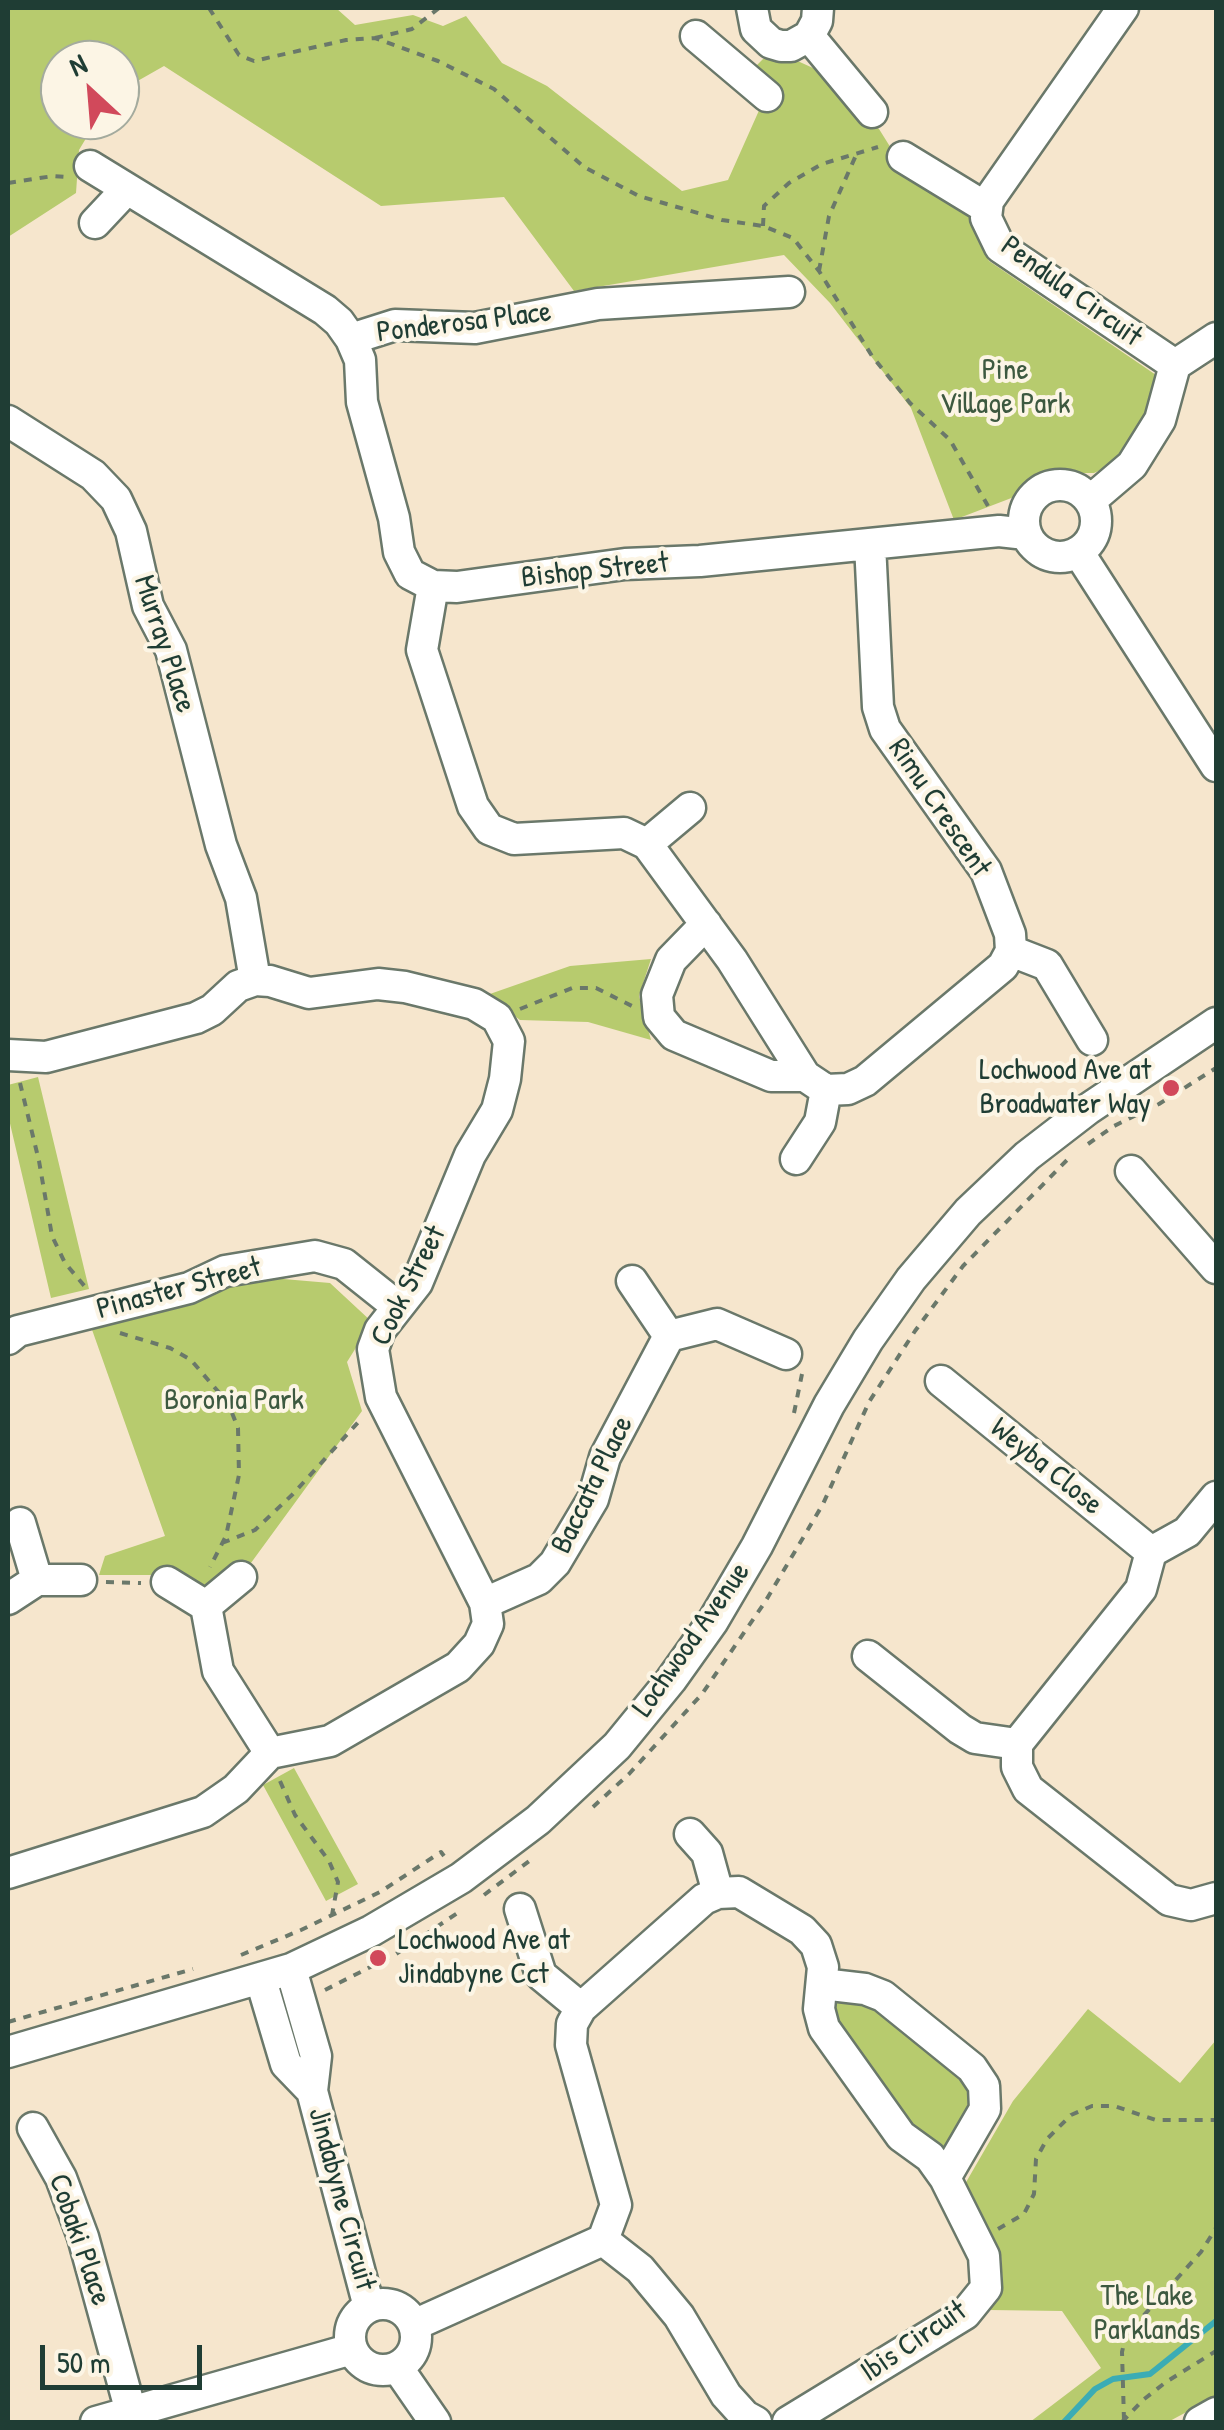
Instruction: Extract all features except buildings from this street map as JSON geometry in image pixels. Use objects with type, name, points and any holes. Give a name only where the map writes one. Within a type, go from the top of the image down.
[{"type":"street","name":"Pendula Circuit","points":[[1123,8],[986,207],[990,228],[1000,247],[1175,365]]},
{"type":"street","points":[[726,62],[754,18],[771,43],[781,46],[791,46],[814,22],[872,112]]},
{"type":"street","points":[[696,36],[766,96]]},
{"type":"street","name":"Pendula Circuit","points":[[890,152],[986,207]]},
{"type":"street","name":"Ponderosa Place","points":[[90,166],[325,310],[340,322],[351,339],[395,325],[476,328],[598,304],[789,292]]},
{"type":"street","points":[[95,223],[126,190]]},
{"type":"street","name":"Pendula Circuit","points":[[1090,500],[1132,466],[1160,420],[1175,365],[1216,338]]},
{"type":"street","points":[[351,339],[360,360],[362,402],[394,518],[399,552],[410,574],[433,586],[422,650],[473,806],[490,830],[514,839],[624,833],[647,844],[816,1083],[820,1122],[796,1159]]},
{"type":"street","name":"Murray Place","points":[[8,421],[94,475],[116,499],[131,531],[148,606],[171,650],[221,845],[241,898],[255,980]]},
{"type":"street","points":[[1069,486],[1081,491],[1096,514],[1096,529],[1090,542],[1079,553],[1067,557],[1042,553],[1013,532],[1032,497],[1043,488],[1069,486]]},
{"type":"street","name":"Bishop Street","points":[[433,586],[458,587],[625,564],[700,562],[1013,532]]},
{"type":"street","name":"Rimu Crescent","points":[[870,544],[878,707],[885,729],[986,871],[1010,934],[1011,951]]},
{"type":"street","points":[[1079,553],[1207,732],[1216,766]]},
{"type":"street","points":[[647,844],[690,808]]},
{"type":"street","points":[[706,924],[671,960],[658,995],[660,1017],[674,1035],[771,1076],[848,1089],[865,1081],[1003,966],[1011,951],[1047,965],[1092,1040]]},
{"type":"street","points":[[8,1055],[46,1057],[196,1018],[212,1010],[238,986],[255,980],[308,993],[378,984],[405,987],[474,1004],[497,1018]]},
{"type":"street","name":"Cook Street","points":[[485,1604],[381,1396],[372,1349],[380,1330],[417,1282],[470,1154],[497,1110],[509,1041],[497,1018]]},
{"type":"street","name":"Lochwood Avenue","points":[[8,2052],[290,1969],[371,1931],[461,1878],[538,1820],[617,1746],[671,1680],[748,1561],[868,1340],[912,1278],[968,1212],[1027,1156],[1073,1120],[1216,1024]]},
{"type":"street","points":[[1130,1171],[1216,1268]]},
{"type":"street","name":"Pinaster Street","points":[[8,1339],[18,1331],[189,1288],[225,1271],[315,1256],[344,1264],[398,1307]]},
{"type":"street","points":[[632,1281],[669,1336],[716,1324],[786,1354]]},
{"type":"street","name":"Baccata Place","points":[[485,1604],[539,1579],[555,1563],[593,1499],[605,1458],[669,1336]]},
{"type":"street","name":"Weyba Close","points":[[941,1381],[1151,1552]]},
{"type":"street","points":[[1216,1496],[1187,1532],[1151,1552],[1141,1589],[1017,1744],[1018,1767],[1028,1789],[1169,1900],[1191,1905],[1216,1901]]},
{"type":"street","points":[[20,1523],[36,1580]]},
{"type":"street","points":[[206,1606],[241,1577]]},
{"type":"street","points":[[8,1599],[36,1580],[81,1580]]},
{"type":"street","points":[[167,1582],[206,1606],[218,1671],[270,1752]]},
{"type":"street","points":[[8,1873],[202,1812],[236,1789],[270,1752],[330,1741],[458,1667],[479,1644],[488,1624],[485,1604]]},
{"type":"street","points":[[868,1656],[960,1730],[974,1738],[1017,1744]]},
{"type":"street","points":[[414,2325],[603,2240],[616,2206],[571,2045],[572,2024],[582,2008],[704,1900],[718,1893],[707,1854],[690,1834]]},
{"type":"street","name":"Ibis Circuit","points":[[718,1893],[738,1892],[802,1930],[816,1945],[824,1967],[819,2009],[824,2028],[902,2136],[930,2157],[945,2178],[984,2256],[986,2288],[966,2314],[788,2422]]},
{"type":"street","points":[[520,1909],[541,1975],[582,2008]]},
{"type":"street","name":"Jindabyne Circuit","points":[[290,1969],[316,2056],[312,2092],[370,2307]]},
{"type":"street","name":"Jindabyne Circuit","points":[[260,1980],[286,2064],[312,2092]]},
{"type":"street","points":[[822,1984],[865,1989],[882,1996],[972,2068],[984,2086],[985,2109],[945,2178]]},
{"type":"street","name":"Cobaki Place","points":[[33,2128],[62,2178],[83,2237],[132,2412]]},
{"type":"street","points":[[603,2240],[640,2268],[680,2316],[726,2394],[745,2416],[756,2422]]},
{"type":"street","points":[[396,2306],[414,2325],[414,2350],[397,2367],[371,2368],[352,2349],[352,2324],[370,2307],[396,2306]]},
{"type":"street","points":[[96,2422],[352,2349]]},
{"type":"street","points":[[397,2367],[435,2422]]},
{"type":"street","points":[[1200,2422],[1216,2413]]},
{"type":"path","points":[[209,8],[238,55],[254,60],[412,29],[439,8]]},
{"type":"path","points":[[375,38],[438,60],[494,89],[584,167],[639,196],[722,220],[763,226],[793,238],[872,356],[910,402],[950,440],[1013,532]]},
{"type":"path","points":[[763,226],[764,206],[789,183],[822,164],[858,153],[890,152]]},
{"type":"path","points":[[819,272],[829,216],[858,153]]},
{"type":"path","points":[[8,184],[53,176]]},
{"type":"path","points":[[497,1018],[572,988],[596,988],[660,1017]]},
{"type":"path","points":[[8,1055],[23,1090],[52,1236],[65,1263],[121,1334],[170,1348],[191,1360],[228,1403],[238,1428],[239,1475],[222,1543],[206,1575],[206,1606]]},
{"type":"path","points":[[1085,1146],[1216,1068]]},
{"type":"path","points":[[591,1808],[630,1774],[702,1694],[822,1504],[869,1402],[924,1318],[963,1266],[1071,1156]]},
{"type":"path","points":[[786,1354],[800,1360],[802,1372],[792,1410],[808,1445]]},
{"type":"path","points":[[222,1543],[255,1530],[294,1494],[381,1396]]},
{"type":"path","points":[[81,1580],[167,1582]]},
{"type":"path","points":[[270,1752],[295,1815],[329,1861],[338,1882],[332,1915]]},
{"type":"path","points":[[226,1959],[380,1892],[442,1852],[475,1900],[497,1888],[539,1854]]},
{"type":"path","points":[[8,2022],[192,1969]]},
{"type":"path","points":[[974,2236],[1006,2227],[1024,2214],[1034,2194],[1036,2159],[1071,2114],[1092,2106],[1114,2106],[1156,2120],[1216,2120]]},
{"type":"path","points":[[1123,2421],[1122,2352],[1126,2335],[1202,2252],[1216,2228]]},
{"type":"path","points":[[1123,2421],[1166,2382],[1216,2351]]},
{"type":"green space","name":"Pine Village Park","points":[[8,8],[336,8],[355,25],[413,15],[443,26],[466,16],[502,63],[547,86],[682,191],[728,180],[761,106],[752,70],[767,55],[791,58],[824,73],[879,129],[899,161],[968,210],[989,261],[1156,375],[1156,400],[1120,461],[1094,473],[1027,482],[1014,497],[954,520],[911,408],[830,303],[784,255],[574,291],[504,197],[381,206],[164,66],[140,80],[140,40],[40,40],[40,140],[85,140],[79,150],[76,193],[8,237]]},
{"type":"green space","points":[[651,959],[639,996],[651,1040],[588,1022],[520,1020],[487,995],[570,966]]},
{"type":"green space","points":[[38,1077],[89,1289],[51,1298],[8,1115],[8,1085]]},
{"type":"green space","name":"Boronia Park","points":[[260,1277],[330,1283],[372,1322],[347,1362],[362,1411],[248,1567],[219,1586],[198,1589],[186,1575],[99,1575],[105,1556],[165,1536],[90,1324],[186,1304],[226,1283]]},
{"type":"green space","points":[[294,1768],[358,1884],[326,1901],[263,1785]]},
{"type":"green space","points":[[822,1984],[865,1989],[984,2086],[945,2178],[824,2028]]},
{"type":"green space","name":"The Lake Parklands","points":[[1088,2009],[1180,2083],[1216,2040],[1216,2396],[1168,2422],[1030,2422],[1101,2368],[1062,2311],[989,2310],[1003,2289],[1001,2255],[965,2184],[1013,2101]]},
{"type":"waterway","points":[[1064,2422],[1095,2389],[1113,2379],[1150,2374],[1216,2321]]},
{"type":"place","name":"Lochwood Ave at Broadwater Way","points":[[1171,1088]]},
{"type":"place","name":"Lochwood Ave at Jindabyne Cct","points":[[378,1958]]}]
